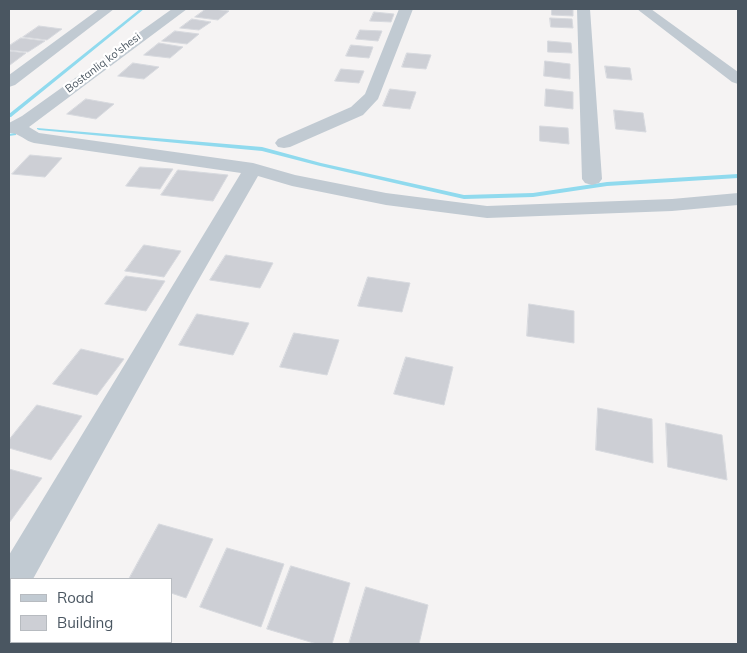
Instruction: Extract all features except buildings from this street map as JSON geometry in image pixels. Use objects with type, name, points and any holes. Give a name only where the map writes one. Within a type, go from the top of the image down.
[{"type":"street","points":[[9,82],[107,9]]},
{"type":"street","name":"Bostanliq ko'shesi","points":[[18,125],[180,9]]},
{"type":"street","points":[[284,143],[357,111],[372,96],[406,9]]},
{"type":"street","points":[[582,9],[592,178]]},
{"type":"street","points":[[643,9],[738,79]]},
{"type":"street","points":[[18,125],[34,138],[253,169],[292,180],[386,199],[487,212],[672,205],[738,199]]},
{"type":"street","points":[[15,578],[253,169]]},
{"type":"waterway","points":[[9,116],[142,9]]},
{"type":"waterway","points":[[39,129],[262,149],[464,197],[533,195],[607,184],[738,176]]},
{"type":"waterway","points":[[9,135],[14,134]]}]
